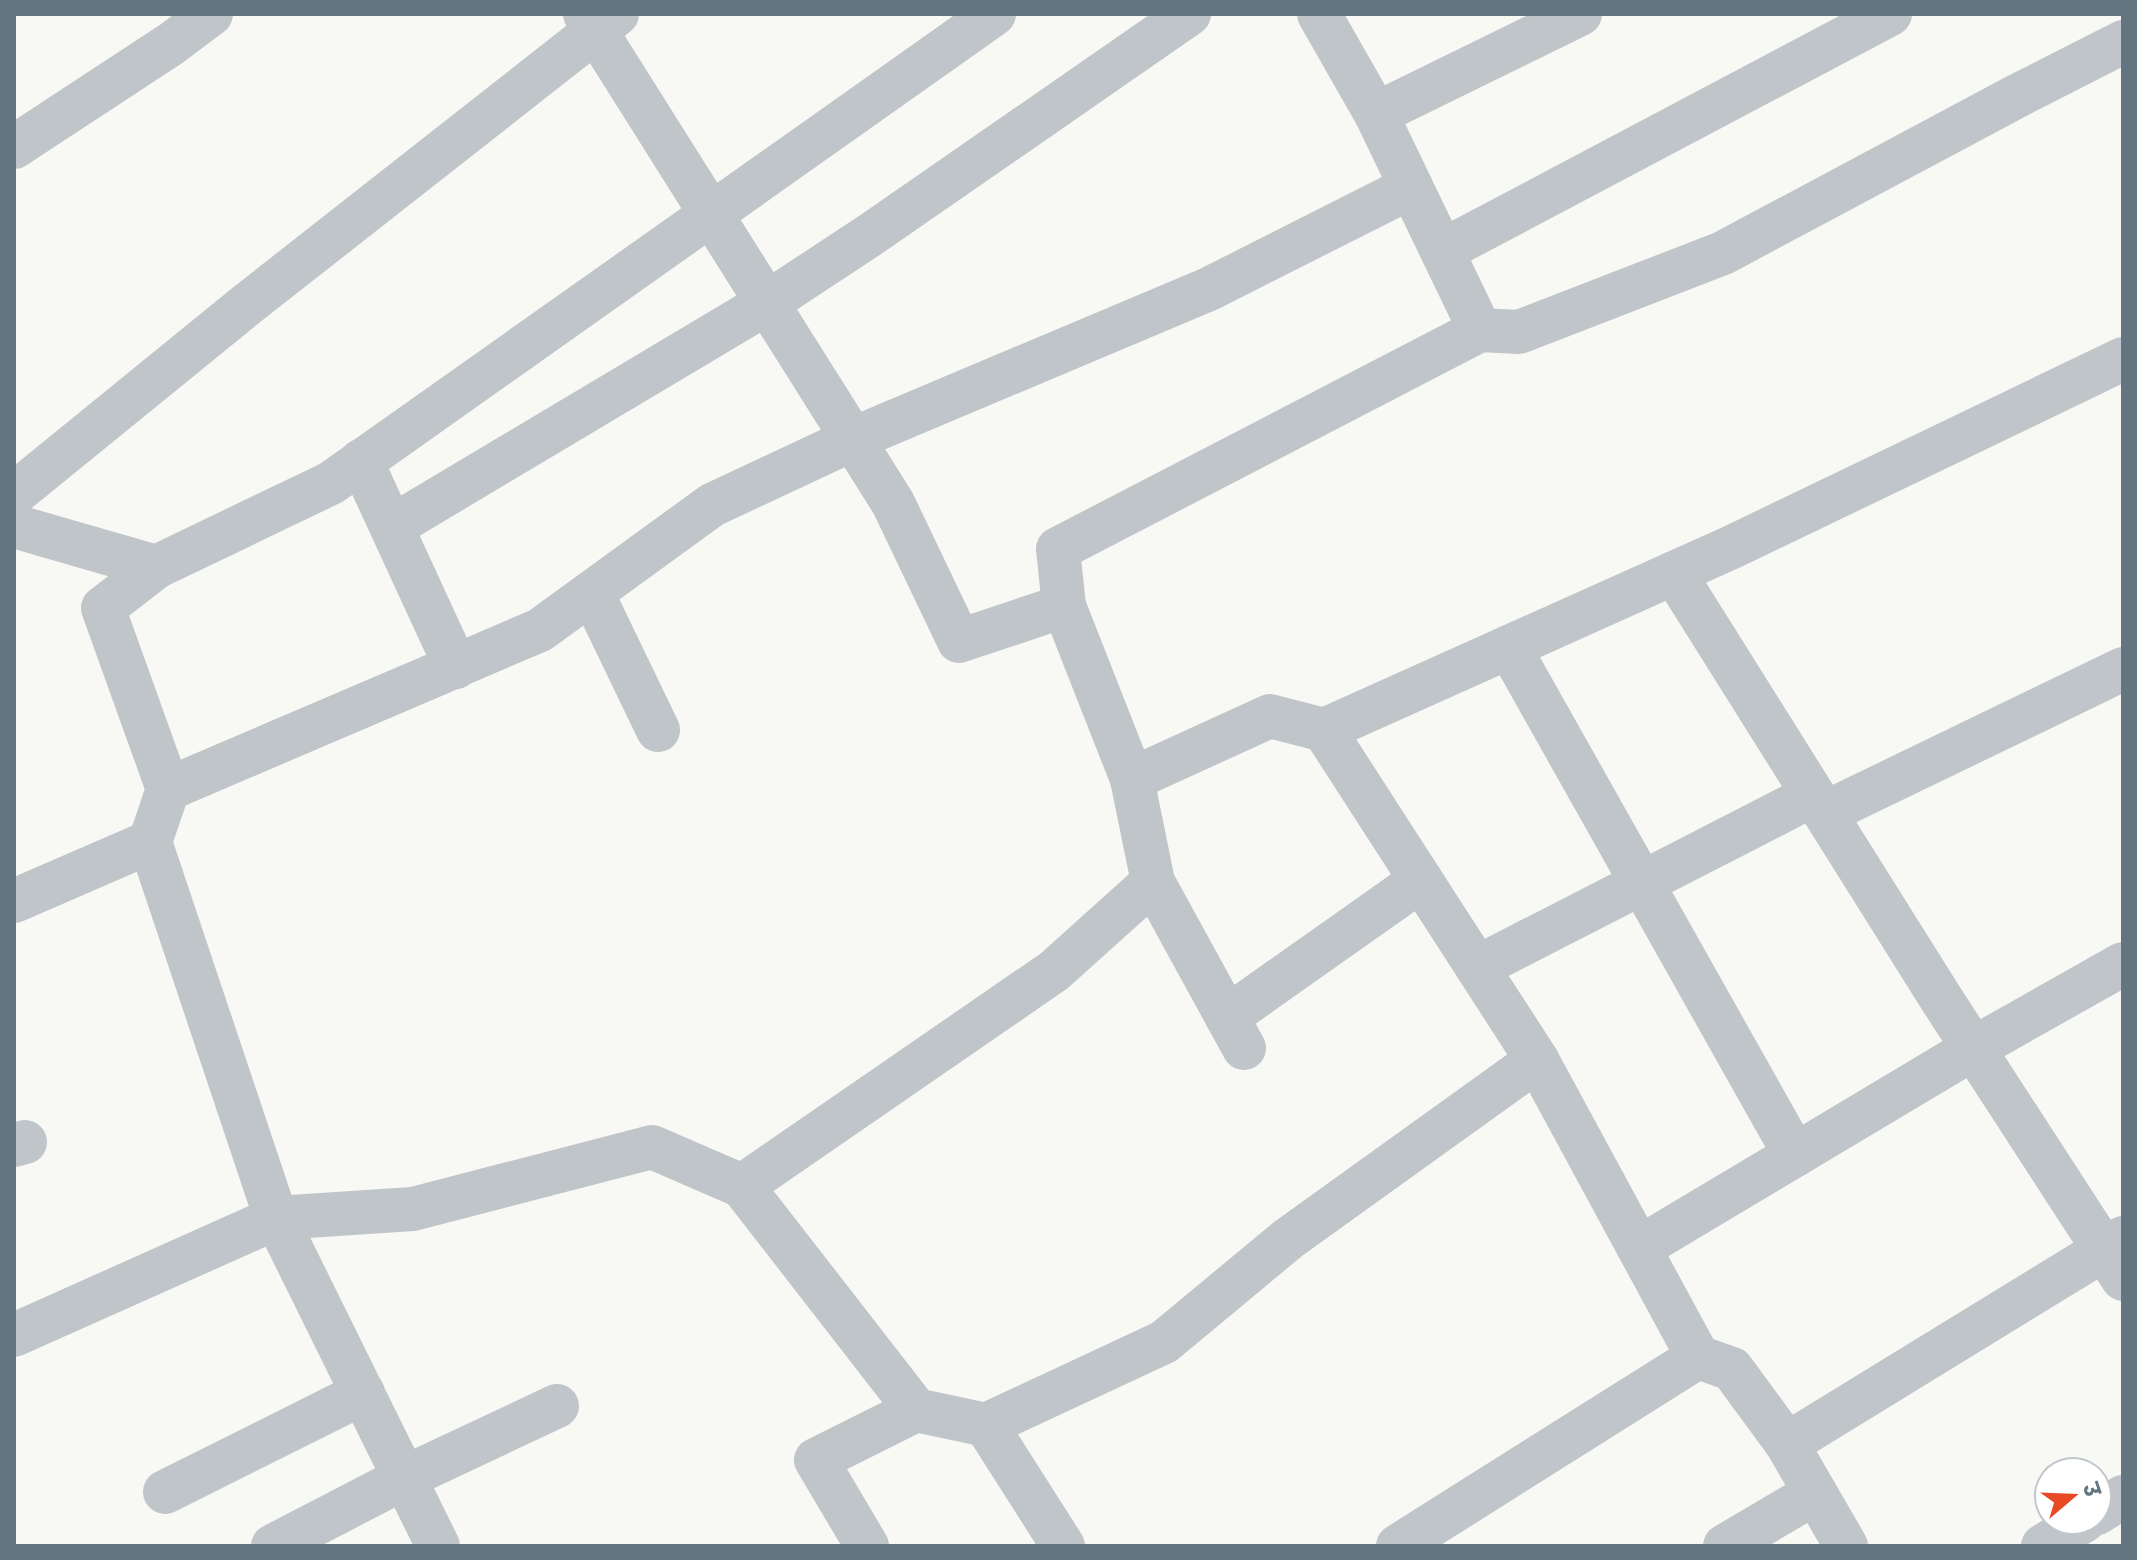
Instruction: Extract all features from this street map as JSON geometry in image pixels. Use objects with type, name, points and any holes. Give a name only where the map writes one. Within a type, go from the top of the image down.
[{"type":"street","points":[[14,147],[171,44],[211,14]]},
{"type":"street","points":[[438,1546],[276,1218],[150,842],[168,789],[103,608],[156,567],[331,483],[994,14]]},
{"type":"street","points":[[393,526],[767,303],[1189,14]]},
{"type":"street","points":[[1319,14],[1376,114],[1480,330]]},
{"type":"street","points":[[1376,114],[1580,14]]},
{"type":"street","points":[[1442,251],[1890,14]]},
{"type":"street","points":[[14,494],[599,20],[709,214],[893,503],[959,641],[1064,606]]},
{"type":"street","points":[[1421,880],[1235,1032],[1153,882],[1132,779],[1064,606],[1058,549],[1480,330],[1519,332],[1723,253],[2123,42]]},
{"type":"street","points":[[168,789],[540,630],[712,505],[853,439],[1209,289],[1411,187]]},
{"type":"street","points":[[1132,779],[1270,716],[1324,730],[1674,573],[2123,359]]},
{"type":"street","points":[[361,461],[456,667]]},
{"type":"street","points":[[14,526],[156,567]]},
{"type":"street","points":[[1674,573],[1974,1048],[2117,1256],[1787,1444]]},
{"type":"street","points":[[592,593],[658,730]]},
{"type":"street","points":[[1509,647],[1795,1155]]},
{"type":"street","points":[[1478,967],[1644,882],[2123,669]]},
{"type":"street","points":[[1324,730],[1537,1060],[1698,1357],[1732,1369],[1787,1444],[1846,1546]]},
{"type":"street","points":[[14,901],[150,842]]},
{"type":"street","points":[[742,1186],[1054,971],[1153,882]]},
{"type":"street","points":[[1639,1248],[1974,1048],[2123,964]]},
{"type":"street","points":[[867,1546],[816,1460],[916,1410],[986,1425],[1164,1342],[1288,1239],[1537,1060]]},
{"type":"street","points":[[14,1335],[276,1218],[413,1209],[652,1147],[742,1186],[916,1410]]},
{"type":"street","points":[[1398,1546],[1698,1357]]},
{"type":"street","points":[[165,1492],[363,1393]]},
{"type":"street","points":[[273,1546],[406,1477],[557,1406]]},
{"type":"street","points":[[986,1425],[1063,1546]]},
{"type":"street","points":[[1725,1546],[1815,1493]]}]
